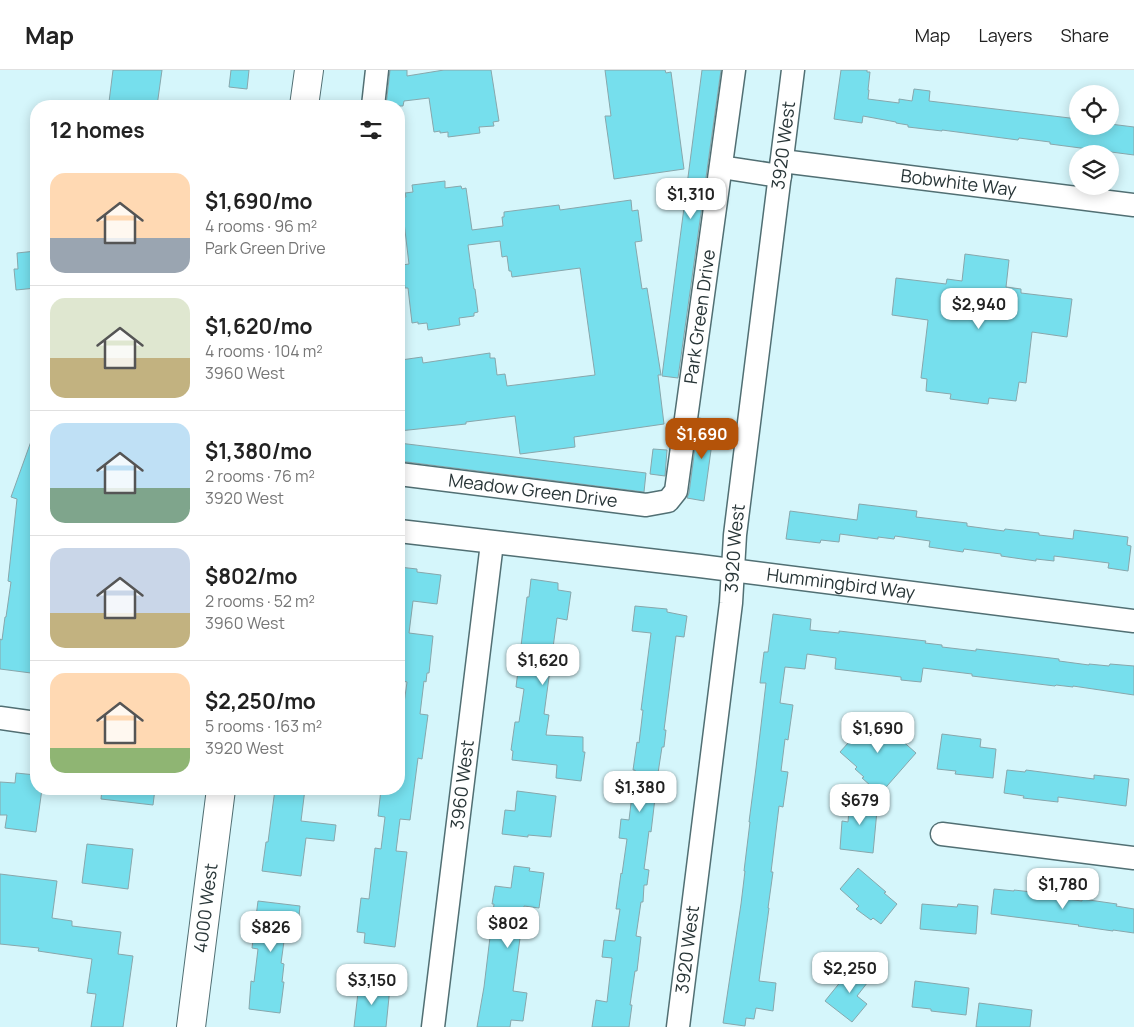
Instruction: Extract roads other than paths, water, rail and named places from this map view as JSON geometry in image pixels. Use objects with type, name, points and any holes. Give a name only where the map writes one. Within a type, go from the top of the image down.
[{"type":"street","points":[[305,100],[309,70]]},
{"type":"street","points":[[374,100],[377,70]]},
{"type":"street","name":"Park Green Drive","points":[[668,501],[676,491],[734,70]]},
{"type":"street","name":"3920 West","points":[[678,1027],[731,603],[735,535],[794,70]]},
{"type":"street","name":"Bobwhite Way","points":[[721,167],[781,168],[1134,205]]},
{"type":"street","name":"Meadow Green Drive","points":[[405,475],[646,505],[668,501]]},
{"type":"street","name":"Hummingbird Way","points":[[405,532],[1134,621]]},
{"type":"street","name":"3960 West","points":[[433,1027],[492,542]]},
{"type":"street","points":[[0,718],[30,722]]},
{"type":"street","name":"4000 West","points":[[191,1027],[220,795]]},
{"type":"street","points":[[942,834],[1134,858]]}]
